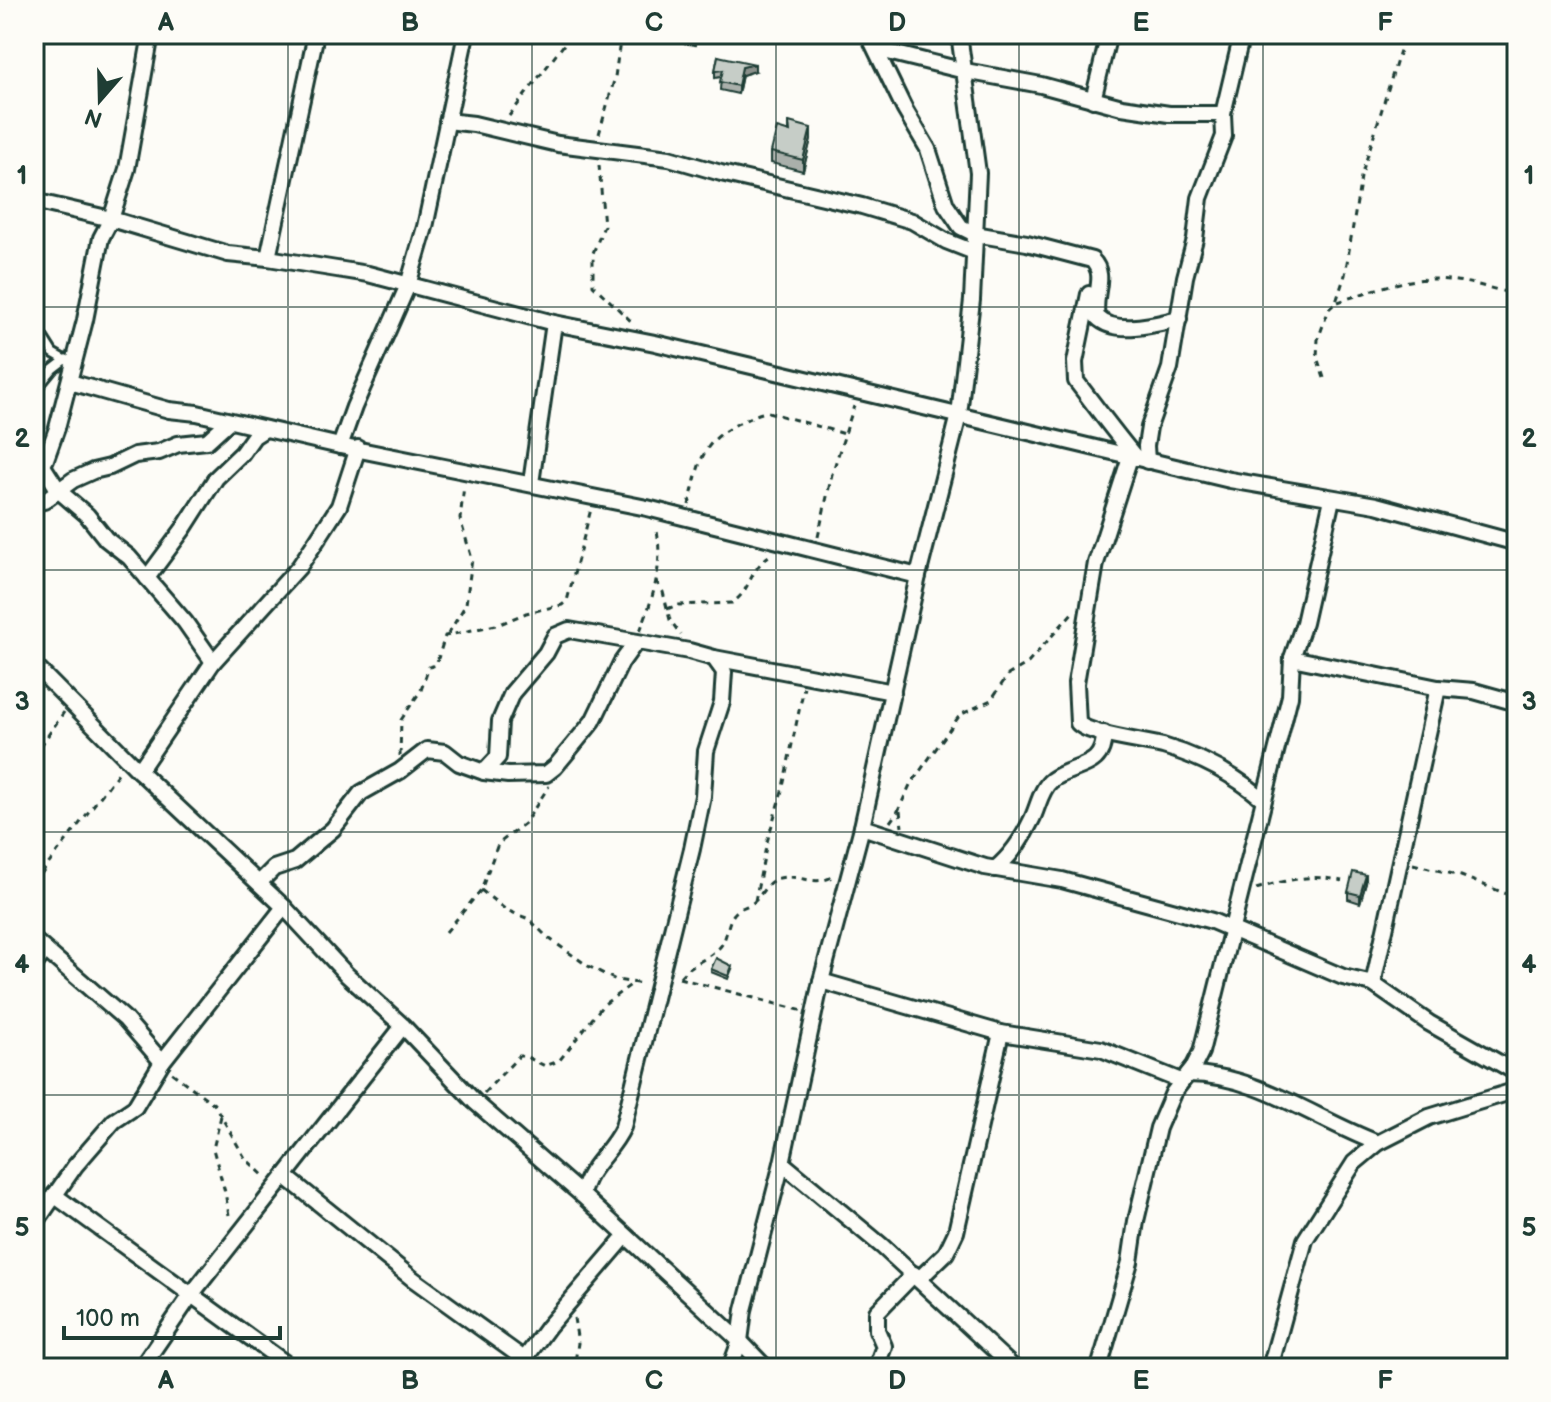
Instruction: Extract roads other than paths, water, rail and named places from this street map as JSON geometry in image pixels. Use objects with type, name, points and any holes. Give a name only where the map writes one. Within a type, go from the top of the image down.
[{"type":"street","points":[[34,481],[57,428],[70,382],[70,362],[98,249],[127,169],[151,34]]},
{"type":"street","points":[[268,258],[316,34]]},
{"type":"street","points":[[340,446],[408,285],[425,227],[466,34]]},
{"type":"street","points":[[868,34],[928,149],[946,205],[961,227],[975,234],[1092,260],[1100,268],[1101,276],[1094,302],[1099,320],[1148,326],[1179,319]]},
{"type":"street","points":[[730,1368],[740,1341],[744,1310],[782,1163],[821,981],[862,827],[918,576],[959,415],[972,300],[978,173],[959,34]]},
{"type":"street","points":[[1093,100],[1109,34]]},
{"type":"street","points":[[1242,34],[1223,114],[1224,136],[1200,198],[1170,368],[1149,427],[1146,446],[1096,563],[1076,683],[1078,723],[1082,728],[1157,744],[1218,766],[1240,779],[1263,799]]},
{"type":"street","points":[[876,49],[965,71],[1041,85],[1093,100],[1169,114],[1223,114]]},
{"type":"street","points":[[447,121],[595,150],[669,158],[912,221],[946,241],[974,252]]},
{"type":"street","points":[[34,201],[111,219],[228,254],[368,274],[554,323],[655,343],[1230,480],[1376,505],[1517,543]]},
{"type":"street","points":[[1100,268],[1089,295],[1074,374],[1103,420],[1138,459]]},
{"type":"street","points":[[531,483],[554,323]]},
{"type":"street","points":[[70,382],[169,410],[197,413],[340,446],[647,508],[918,576]]},
{"type":"street","points":[[34,503],[44,501],[73,480],[135,455],[159,452],[178,444],[207,441],[229,421]]},
{"type":"street","points":[[147,578],[216,478],[242,453],[254,436],[265,429]]},
{"type":"street","points":[[134,766],[213,662],[299,567],[339,506],[358,448]]},
{"type":"street","points":[[43,466],[59,491],[87,515],[106,539],[129,557],[185,622],[213,662]]},
{"type":"street","points":[[1099,1368],[1130,1262],[1136,1221],[1158,1128],[1164,1110],[1201,1052],[1290,696],[1292,658],[1308,607],[1332,499]]},
{"type":"street","points":[[484,772],[498,757],[500,721],[512,693],[559,633],[575,630],[893,692]]},
{"type":"street","points":[[259,883],[274,868],[295,861],[333,829],[361,793],[400,771],[427,750],[445,752],[459,763],[484,772],[538,775],[555,767],[593,721],[621,663],[636,642]]},
{"type":"street","points":[[582,1195],[585,1179],[614,1145],[623,1127],[661,982],[699,818],[706,751],[722,702],[724,672],[714,658]]},
{"type":"street","points":[[1292,658],[1438,688],[1474,691],[1517,703]]},
{"type":"street","points":[[35,667],[134,766],[284,907],[347,975],[403,1026],[475,1102],[582,1195],[766,1368]]},
{"type":"street","points":[[1373,984],[1438,688]]},
{"type":"street","points":[[995,869],[1015,849],[1050,781],[1092,762],[1102,749],[1104,733]]},
{"type":"street","points":[[862,827],[995,869],[1062,880],[1212,921],[1343,977],[1373,984],[1429,1023],[1517,1073]]},
{"type":"street","points":[[34,1225],[75,1166],[114,1121],[135,1107],[162,1062],[284,907]]},
{"type":"street","points":[[34,940],[125,1019],[162,1062]]},
{"type":"street","points":[[34,965],[45,951]]},
{"type":"street","points":[[821,981],[1001,1033],[1101,1049],[1185,1077],[1216,1077],[1255,1087],[1378,1143]]},
{"type":"street","points":[[141,1368],[191,1295],[403,1026]]},
{"type":"street","points":[[876,1368],[884,1346],[877,1330],[877,1312],[946,1253],[956,1232],[1001,1033]]},
{"type":"street","points":[[1201,1052],[1204,1062],[1216,1077]]},
{"type":"street","points":[[1270,1368],[1305,1240],[1354,1163],[1378,1143],[1429,1117],[1517,1090]]},
{"type":"street","points":[[782,1163],[917,1277],[1014,1368]]},
{"type":"street","points":[[280,1180],[521,1363],[571,1298],[625,1237]]},
{"type":"street","points":[[54,1195],[292,1368]]},
{"type":"lane","points":[[34,323],[53,353],[70,362]]},
{"type":"lane","points":[[34,392],[53,369],[70,362]]}]
